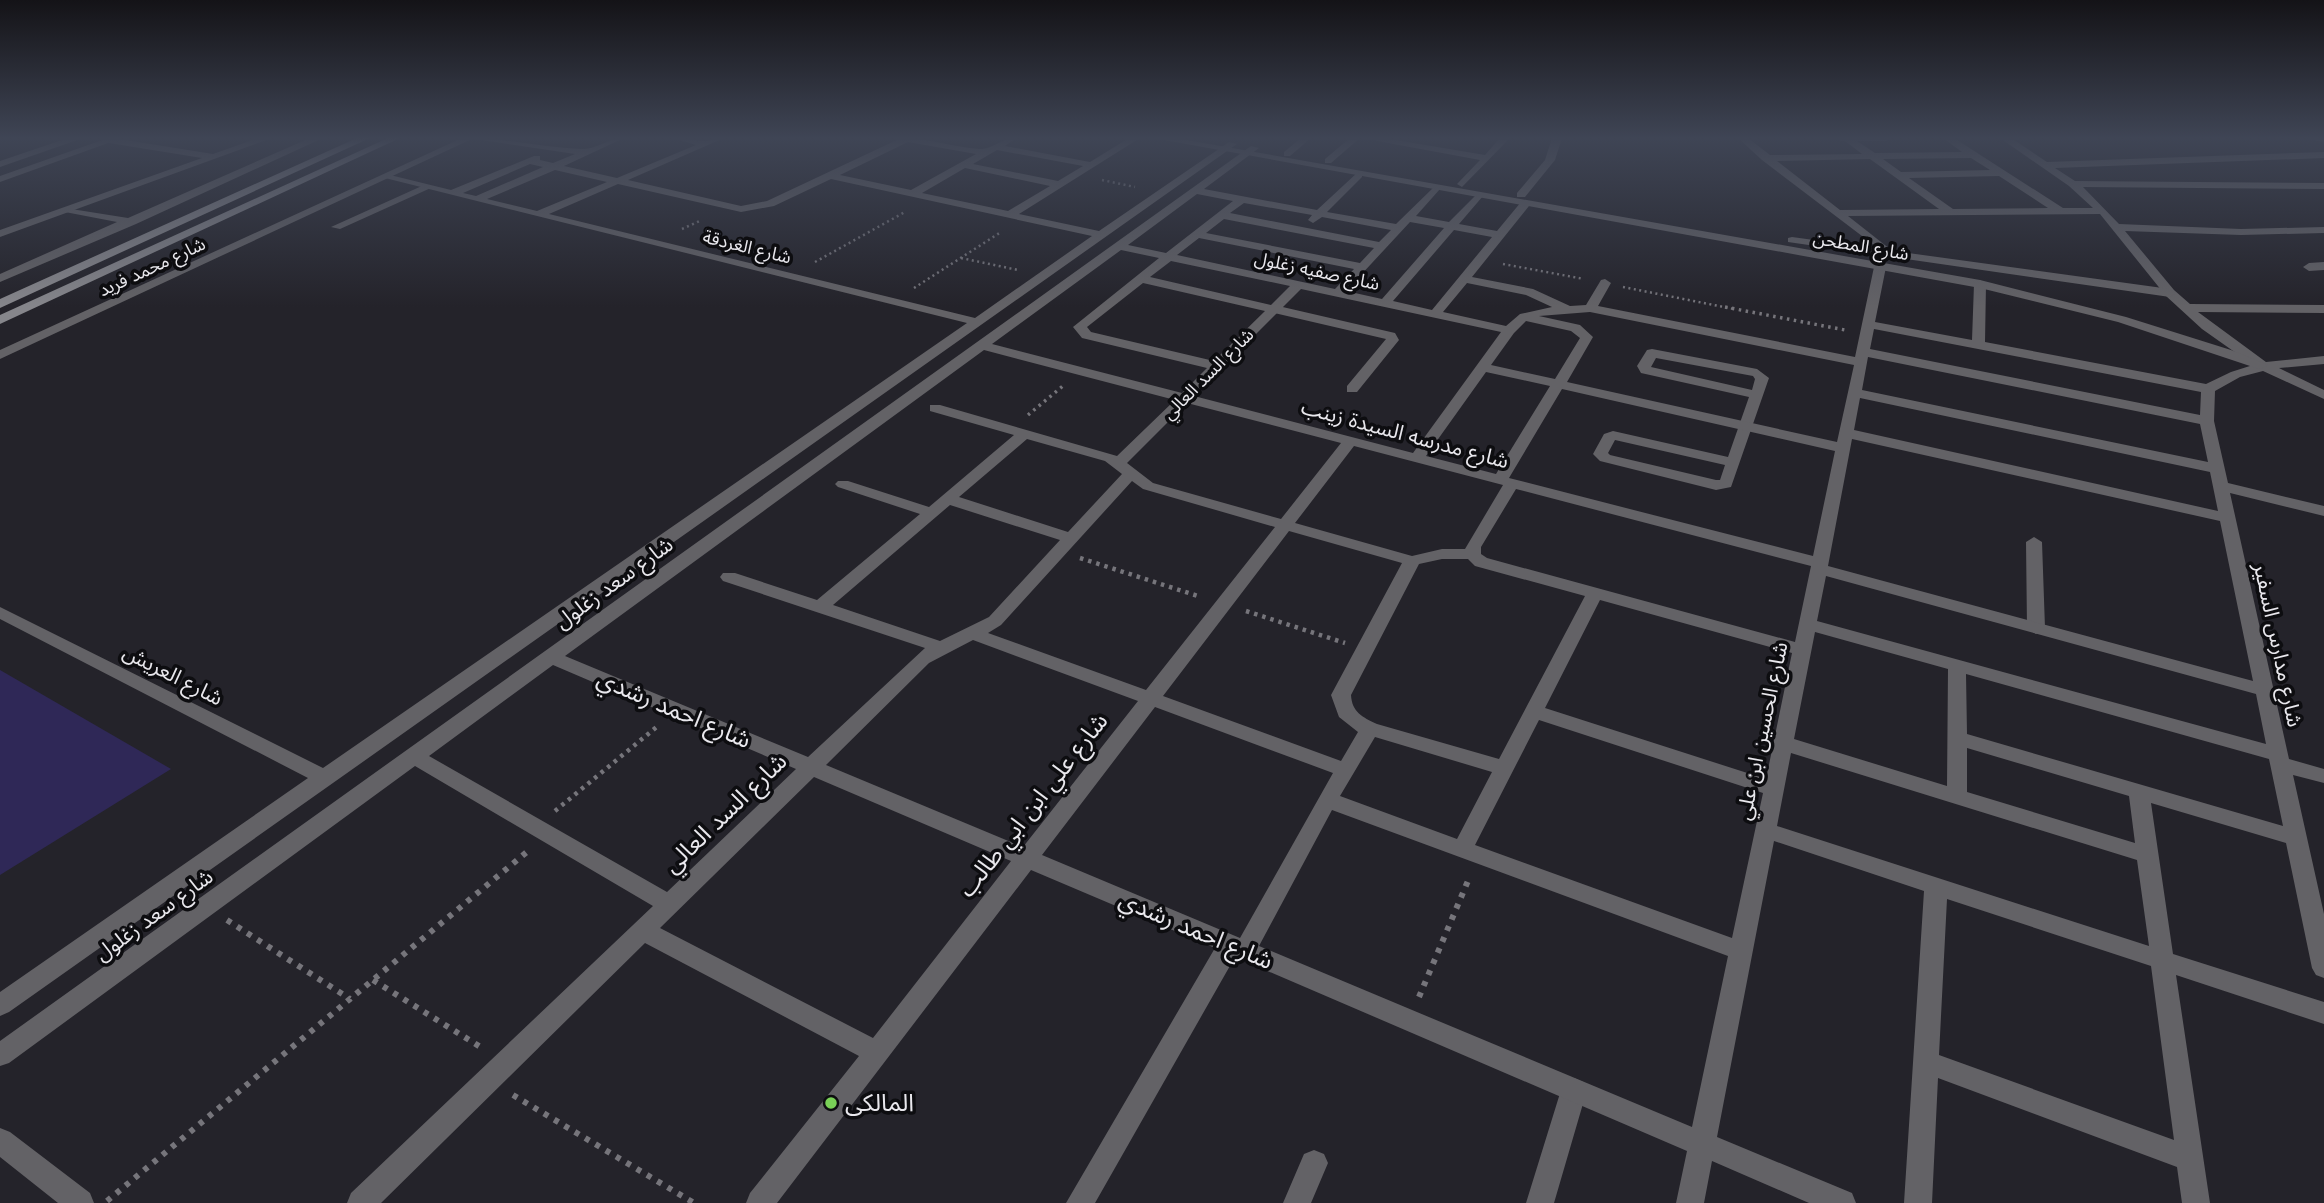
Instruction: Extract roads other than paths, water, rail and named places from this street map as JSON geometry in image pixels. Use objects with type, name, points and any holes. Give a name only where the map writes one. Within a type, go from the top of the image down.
[{"type":"main road","points":[[0,304],[242,194]]},
{"type":"main road","points":[[0,320],[274,194]]},
{"type":"street","points":[[0,234],[112,194]]},
{"type":"street","points":[[0,278],[194,194]]},
{"type":"street","name":"شارع محمد فريد","points":[[0,355],[349,194]]},
{"type":"street","points":[[336,228],[412,194]]},
{"type":"street","name":"شارع الغردقة","points":[[458,194],[977,322]]},
{"type":"street","points":[[478,199],[489,194]]},
{"type":"street","points":[[539,214],[587,194]]},
{"type":"street","points":[[671,194],[728,207],[757,208],[792,194]]},
{"type":"street","points":[[913,194],[1101,235]]},
{"type":"street","points":[[1010,215],[1044,194]]},
{"type":"street","name":"شارع سعد زغلول","points":[[0,1005],[1160,194]]},
{"type":"street","name":"شارع سعد زغلول","points":[[0,1055],[1191,194]]},
{"type":"street","points":[[1213,194],[1399,228]]},
{"type":"street","points":[[1270,264],[1339,194]]},
{"type":"street","points":[[1338,293],[1430,194]]},
{"type":"street","name":"شارع المطحن","points":[[1467,194],[1523,200],[1885,261],[1912,273],[1980,284],[2099,311],[2262,365]]},
{"type":"street","name":"شارع المطحن","points":[[1501,194],[1523,200]]},
{"type":"street","points":[[1434,314],[1499,235],[1527,194]]},
{"type":"street","points":[[1812,194],[1837,213],[1885,261]]},
{"type":"street","points":[[1925,194],[1950,212]]},
{"type":"street","points":[[2034,194],[2060,211]]},
{"type":"street","points":[[2084,194],[2103,211],[2170,293],[2187,309],[2230,345],[2262,365],[2324,395]]},
{"type":"street","points":[[1385,303],[1478,196]]},
{"type":"street","points":[[1216,366],[1081,331],[1079,327],[1242,199]]},
{"type":"street","points":[[69,209],[132,222]]},
{"type":"street","points":[[1837,213],[2103,211]]},
{"type":"street","points":[[1222,215],[1382,246]]},
{"type":"street","points":[[1408,218],[1499,235]]},
{"type":"street","points":[[2115,228],[2241,232],[2324,230]]},
{"type":"street","points":[[1197,234],[1270,264],[1362,267]]},
{"type":"street","name":"شارع صفيه زغلول","points":[[1118,246],[1167,257],[1270,264],[1298,285],[1509,330]]},
{"type":"street","points":[[1910,258],[1916,267],[1912,273]]},
{"type":"street","name":"شارع المطحن","points":[[1885,261],[1910,258],[2170,293]]},
{"type":"street","name":"شارع الحسين ابن علي","points":[[1690,1203],[1864,343],[1885,261]]},
{"type":"street","points":[[2309,267],[2324,266]]},
{"type":"street","points":[[1139,278],[1390,336],[1393,340],[1391,343],[1353,388]]},
{"type":"street","points":[[1464,279],[1536,294],[1565,308]]},
{"type":"street","points":[[1590,308],[1605,283]]},
{"type":"street","points":[[1978,345],[1980,284]]},
{"type":"street","name":"شارع السد العالي","points":[[361,1203],[922,659],[995,621],[1071,538],[1184,398],[1298,285]]},
{"type":"street","points":[[1416,459],[1509,330],[1524,317],[1565,308],[1590,308],[1864,343],[2207,421]]},
{"type":"street","points":[[2187,309],[2324,309]]},
{"type":"street","points":[[1473,555],[1473,547],[1506,482],[1587,337],[1575,328],[1524,317]]},
{"type":"street","points":[[1864,343],[1978,345],[2208,389],[2240,371],[2262,365],[2324,360]]},
{"type":"street","name":"شارع مدرسه السيدة زينب","points":[[981,345],[1819,566],[2264,690]]},
{"type":"street","points":[[1734,463],[1613,435],[1609,437],[1600,454],[1605,458],[1720,486],[1726,484],[1734,463],[1762,378],[1751,372],[1656,352],[1650,354],[1644,366],[1650,371],[1756,395]]},
{"type":"street","points":[[1482,367],[1746,426],[1844,441],[2228,518]]},
{"type":"street","name":"شارع مدارس السفير","points":[[2208,389],[2207,421],[2324,965]]},
{"type":"street","points":[[1854,393],[2219,478],[2324,511]]},
{"type":"street","points":[[935,408],[1098,453],[1125,468],[1148,486],[1412,561],[1440,553],[1473,555],[1493,566],[1802,650]]},
{"type":"street","points":[[820,607],[948,499],[1018,431]]},
{"type":"street","name":"شارع علي ابن ابي طالب","points":[[763,1202],[1025,858],[1350,441]]},
{"type":"street","points":[[843,484],[932,513]]},
{"type":"street","points":[[948,499],[1071,538]]},
{"type":"street","points":[[2034,542],[2036,628]]},
{"type":"street","points":[[1412,561],[1341,695],[1341,708],[1351,721],[1370,729],[1504,768]]},
{"type":"street","points":[[729,578],[941,648]]},
{"type":"street","points":[[1470,852],[1504,768],[1595,594]]},
{"type":"street","name":"شارع العريش","points":[[0,612],[325,778]]},
{"type":"street","points":[[1807,625],[2279,759],[2324,776]]},
{"type":"street","points":[[974,634],[1345,770]]},
{"type":"street","name":"شارع احمد رشدي","points":[[551,656],[1842,1203]]},
{"type":"street","points":[[1957,666],[1957,796]]},
{"type":"street","points":[[1533,712],[1774,789]]},
{"type":"street","points":[[1080,1203],[1370,729]]},
{"type":"street","points":[[1957,738],[2296,838]]},
{"type":"street","points":[[1783,743],[2147,855]]},
{"type":"street","points":[[413,756],[668,904]]},
{"type":"street","points":[[2139,792],[2196,1203]]},
{"type":"street","points":[[1327,800],[1741,951]]},
{"type":"street","points":[[1765,830],[2324,1013]]},
{"type":"street","points":[[1918,1203],[1936,886]]},
{"type":"street","points":[[642,930],[876,1052]]},
{"type":"street","points":[[1927,1062],[2190,1160]]},
{"type":"street","points":[[1540,1203],[1574,1090]]},
{"type":"street","points":[[0,1141],[80,1203]]},
{"type":"street","points":[[1297,1203],[1314,1163]]},
{"type":"place","name":"المالكى","points":[[831,1103]]}]
